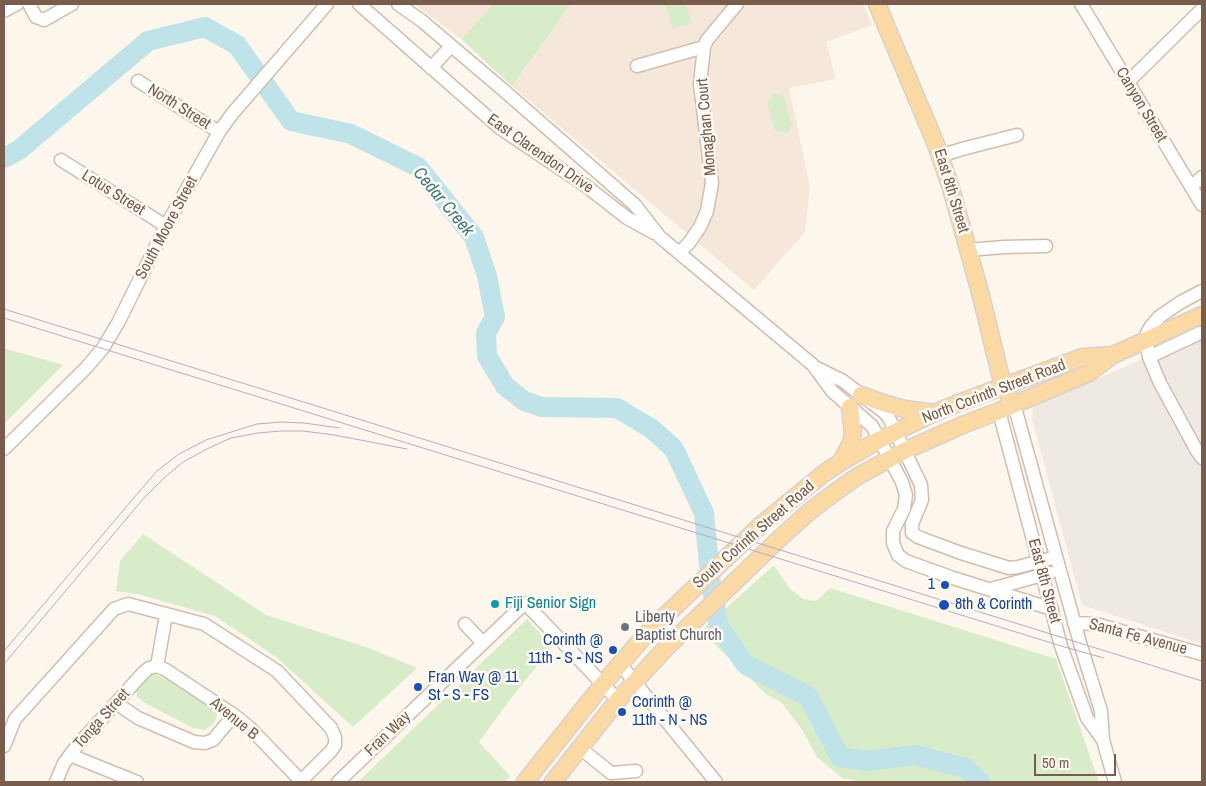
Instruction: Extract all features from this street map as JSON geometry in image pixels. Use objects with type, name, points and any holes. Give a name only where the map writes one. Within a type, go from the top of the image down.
[{"type":"main road","name":"East 8th Street","points":[[877,4],[940,156],[950,185],[980,292],[1003,386],[1014,404]]},
{"type":"main road","name":"North Corinth Street Road","points":[[889,459],[965,424],[1089,373],[1113,356],[1146,341],[1199,327]]},
{"type":"main road","name":"North Corinth Street Road","points":[[879,440],[934,413],[1083,357],[1113,356]]},
{"type":"main road","name":"East 8th Street","points":[[999,411],[1003,386]]},
{"type":"main road","points":[[841,462],[854,433],[856,401],[883,403],[904,409],[934,413]]},
{"type":"main road","name":"South Corinth Street Road","points":[[529,781],[603,684],[647,633],[682,598],[762,524],[823,474],[879,440]]},
{"type":"main road","name":"South Corinth Street Road","points":[[553,782],[618,700],[689,625],[810,511],[858,476],[889,459]]},
{"type":"street","points":[[4,11],[17,4]]},
{"type":"street","points":[[29,4],[36,17],[44,20],[66,5]]},
{"type":"street","name":"South Moore Street","points":[[4,449],[86,368],[103,348],[118,323],[166,226],[219,132],[232,114],[327,4]]},
{"type":"street","name":"East Clarendon Drive","points":[[359,4],[500,128],[586,186],[626,218],[660,237],[813,365],[843,381],[872,426],[902,482],[906,495],[904,509],[893,531],[893,543],[898,554],[906,561],[991,589]]},
{"type":"street","name":"East Clarendon Drive","points":[[398,4],[422,21],[635,205],[660,237]]},
{"type":"street","name":"Monaghan Court","points":[[679,253],[700,227],[707,211],[712,183],[700,84],[704,47],[707,40],[737,4]]},
{"type":"street","name":"Canyon Street","points":[[1081,4],[1202,205]]},
{"type":"street","points":[[1128,82],[1202,9]]},
{"type":"street","points":[[431,68],[451,46]]},
{"type":"street","points":[[637,66],[704,47]]},
{"type":"street","name":"North Street","points":[[138,81],[219,132]]},
{"type":"street","points":[[940,156],[1017,135]]},
{"type":"street","name":"Lotus Street","points":[[61,160],[166,226]]},
{"type":"street","points":[[1192,187],[1202,176]]},
{"type":"street","points":[[968,250],[1046,246]]},
{"type":"street","points":[[1202,291],[1159,317],[1147,334],[1146,341],[1149,357],[1164,391],[1202,458]]},
{"type":"street","points":[[1149,357],[1199,327]]},
{"type":"street","name":"East Clarendon Drive","points":[[856,401],[884,412],[889,418],[921,485],[922,500],[912,524],[912,533],[918,538],[1009,568],[1018,568],[1056,557]]},
{"type":"street","name":"East 8th Street","points":[[1014,404],[1100,711],[1103,740],[1115,782]]},
{"type":"street","name":"East 8th Street","points":[[999,411],[1061,646],[1087,718],[1103,740]]},
{"type":"street","points":[[991,589],[1060,571]]},
{"type":"street","points":[[991,589],[1052,609]]},
{"type":"street","name":"Fran Way","points":[[338,782],[525,603],[603,684]]},
{"type":"street","points":[[4,746],[15,719],[114,609],[128,604],[204,624],[277,671],[331,728],[335,737],[335,745],[331,751],[302,782]]},
{"type":"street","points":[[158,666],[166,615]]},
{"type":"street","name":"Santa Fe Avenue","points":[[1074,623],[1096,624],[1202,654]]},
{"type":"street","points":[[465,624],[483,643]]},
{"type":"street","points":[[620,664],[716,782]]},
{"type":"street","name":"Tonga Street","points":[[56,782],[64,763],[76,747],[143,673],[149,668],[158,666]]},
{"type":"street","name":"Avenue B","points":[[158,666],[234,715],[250,728],[302,782]]},
{"type":"street","points":[[603,684],[618,700]]},
{"type":"street","points":[[116,703],[138,718],[194,742],[205,743],[213,740],[234,715]]},
{"type":"street","points":[[580,748],[611,773],[636,771]]},
{"type":"street","points":[[70,755],[137,782]]},
{"type":"shaded area","points":[[414,4],[493,4],[461,39]]},
{"type":"shaded area","points":[[571,4],[863,4],[872,25],[826,42],[836,79],[789,88],[810,186],[805,232],[754,290],[512,86]]},
{"type":"shaded area","points":[[1202,333],[1202,644],[1082,605],[1032,419],[1033,407]]},
{"type":"green space","points":[[493,4],[571,4],[512,86],[461,39]]},
{"type":"green space","points":[[665,4],[686,4],[692,23],[673,29]]},
{"type":"green space","points":[[775,93],[784,96],[792,126],[787,133],[775,130],[767,103]]},
{"type":"green space","points":[[4,348],[63,365],[4,424]]},
{"type":"green space","points":[[143,534],[266,615],[369,648],[417,668],[353,727],[276,657],[215,616],[137,594],[116,591],[120,561]]},
{"type":"green space","points":[[774,565],[790,589],[804,599],[816,601],[830,588],[1056,659],[1099,782],[861,782],[842,778],[817,757],[803,731],[782,703],[766,694],[701,631]]},
{"type":"green space","points":[[527,619],[552,647],[479,742],[510,776],[505,782],[358,782]]},
{"type":"green space","points":[[155,674],[195,694],[210,705],[218,712],[214,724],[204,730],[193,728],[145,703],[136,696],[138,685],[148,676]]},
{"type":"waterway","name":"Cedar Creek","points":[[4,158],[19,150],[148,41],[205,27],[237,45],[291,121],[351,134],[418,167],[474,237],[487,276],[495,317],[486,333],[487,356],[505,386],[524,401],[542,407],[617,408],[652,429],[674,449],[704,513],[711,585],[719,627],[746,665],[808,696],[840,757],[866,761],[915,755],[966,768],[980,782]]},
{"type":"tram line","points":[[4,309],[1202,681]]},
{"type":"tram line","points":[[4,318],[1104,658]]},
{"type":"tram line","points":[[4,651],[157,471],[179,454],[206,440],[257,424],[304,423],[340,428]]},
{"type":"tram line","points":[[4,664],[144,498],[183,462],[209,448],[231,438],[258,433],[303,431],[407,449]]},
{"type":"place","name":"1","points":[[945,585]]},
{"type":"place","name":"Fiji Senior Sign","points":[[495,604]]},
{"type":"place","name":"8th & Corinth","points":[[944,605]]},
{"type":"place","name":"Liberty Baptist Church","points":[[625,627]]},
{"type":"place","name":"Corinth @ 11th - S - NS","points":[[613,650]]},
{"type":"place","name":"Fran Way @ 11 St - S - FS","points":[[418,687]]},
{"type":"place","name":"Corinth @ 11th - N - NS","points":[[622,712]]}]
